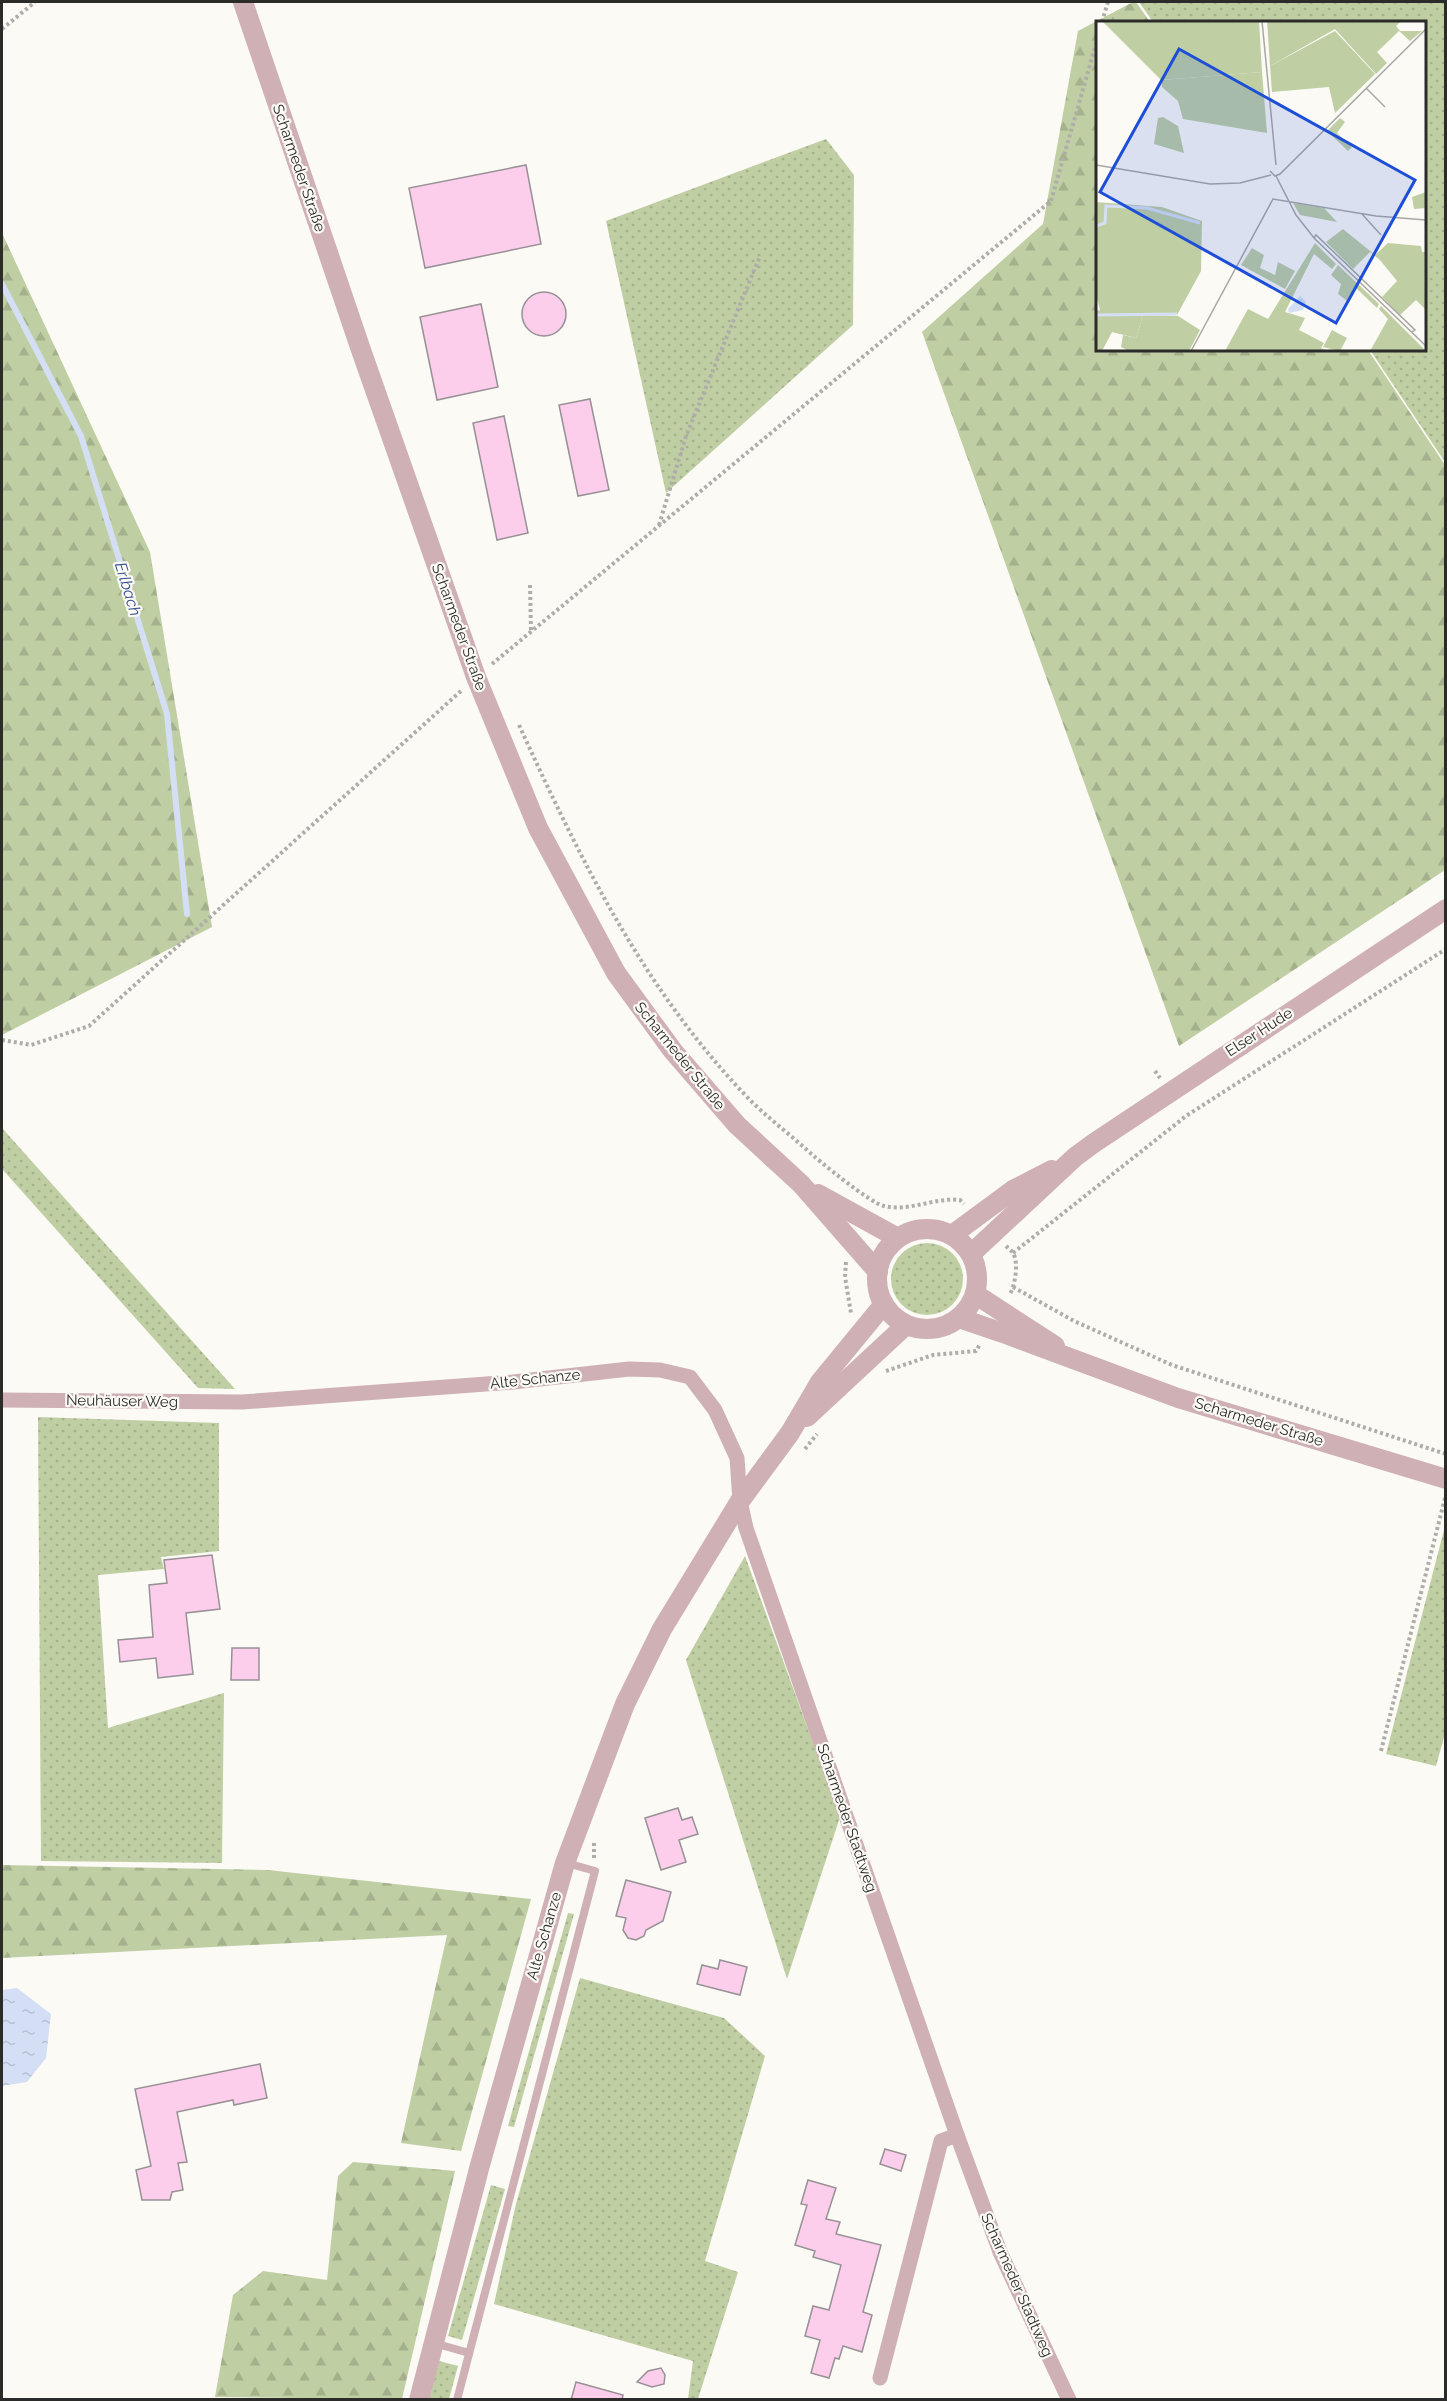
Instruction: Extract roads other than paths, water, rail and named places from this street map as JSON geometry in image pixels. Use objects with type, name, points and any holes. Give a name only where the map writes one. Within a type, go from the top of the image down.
[{"type":"street","name":"Scharmeder Straße","points":[[243,2],[361,350],[485,674],[537,828],[616,972],[643,1012],[702,1088],[737,1125],[801,1184],[878,1272]]},
{"type":"street","name":"Elser Hude","points":[[971,1254],[1076,1157],[1169,1091],[1446,909]]},
{"type":"street","name":"Elser Hude","points":[[952,1235],[1012,1190],[1076,1157]]},
{"type":"street","name":"Scharmeder Straße","points":[[801,1184],[869,1224],[898,1238]]},
{"type":"street","points":[[930,1229],[952,1235],[971,1254],[976,1267],[978,1280],[969,1307],[959,1318],[939,1328],[927,1330],[906,1324],[890,1312],[879,1294],[878,1272],[884,1253],[898,1238],[908,1232],[930,1229]]},
{"type":"street","name":"Scharmeder Straße","points":[[975,1294],[1074,1359]]},
{"type":"street","name":"Alte Schanze","points":[[419,2400],[480,2165],[565,1863],[625,1704],[662,1629],[740,1501],[789,1433],[820,1382],[884,1304]]},
{"type":"street","name":"Scharmeder Straße","points":[[959,1318],[1178,1398],[1446,1479]]},
{"type":"street","name":"Alte Schanze","points":[[789,1433],[906,1324]]},
{"type":"street","name":"Alte Schanze","points":[[242,1402],[513,1383],[629,1369],[660,1370],[690,1377],[715,1410],[737,1458],[740,1501]]},
{"type":"street","name":"Neuhäuser Weg","points":[[2,1400],[242,1402]]},
{"type":"street","name":"Scharmeder Stadtweg","points":[[740,1501],[746,1528],[957,2135],[1000,2252],[1069,2400]]},
{"type":"street","points":[[880,2378],[941,2140],[957,2135]]},
{"type":"lane","points":[[457,2400],[595,1871],[565,1863]]},
{"type":"lane","points":[[434,2343],[469,2354]]},
{"type":"water","points":[[17,1988],[51,2014],[46,2058],[27,2082],[2,2086],[2,1990]]},
{"type":"waterway","name":"Erlbach","points":[[2,284],[81,436],[167,714],[187,914]]}]
